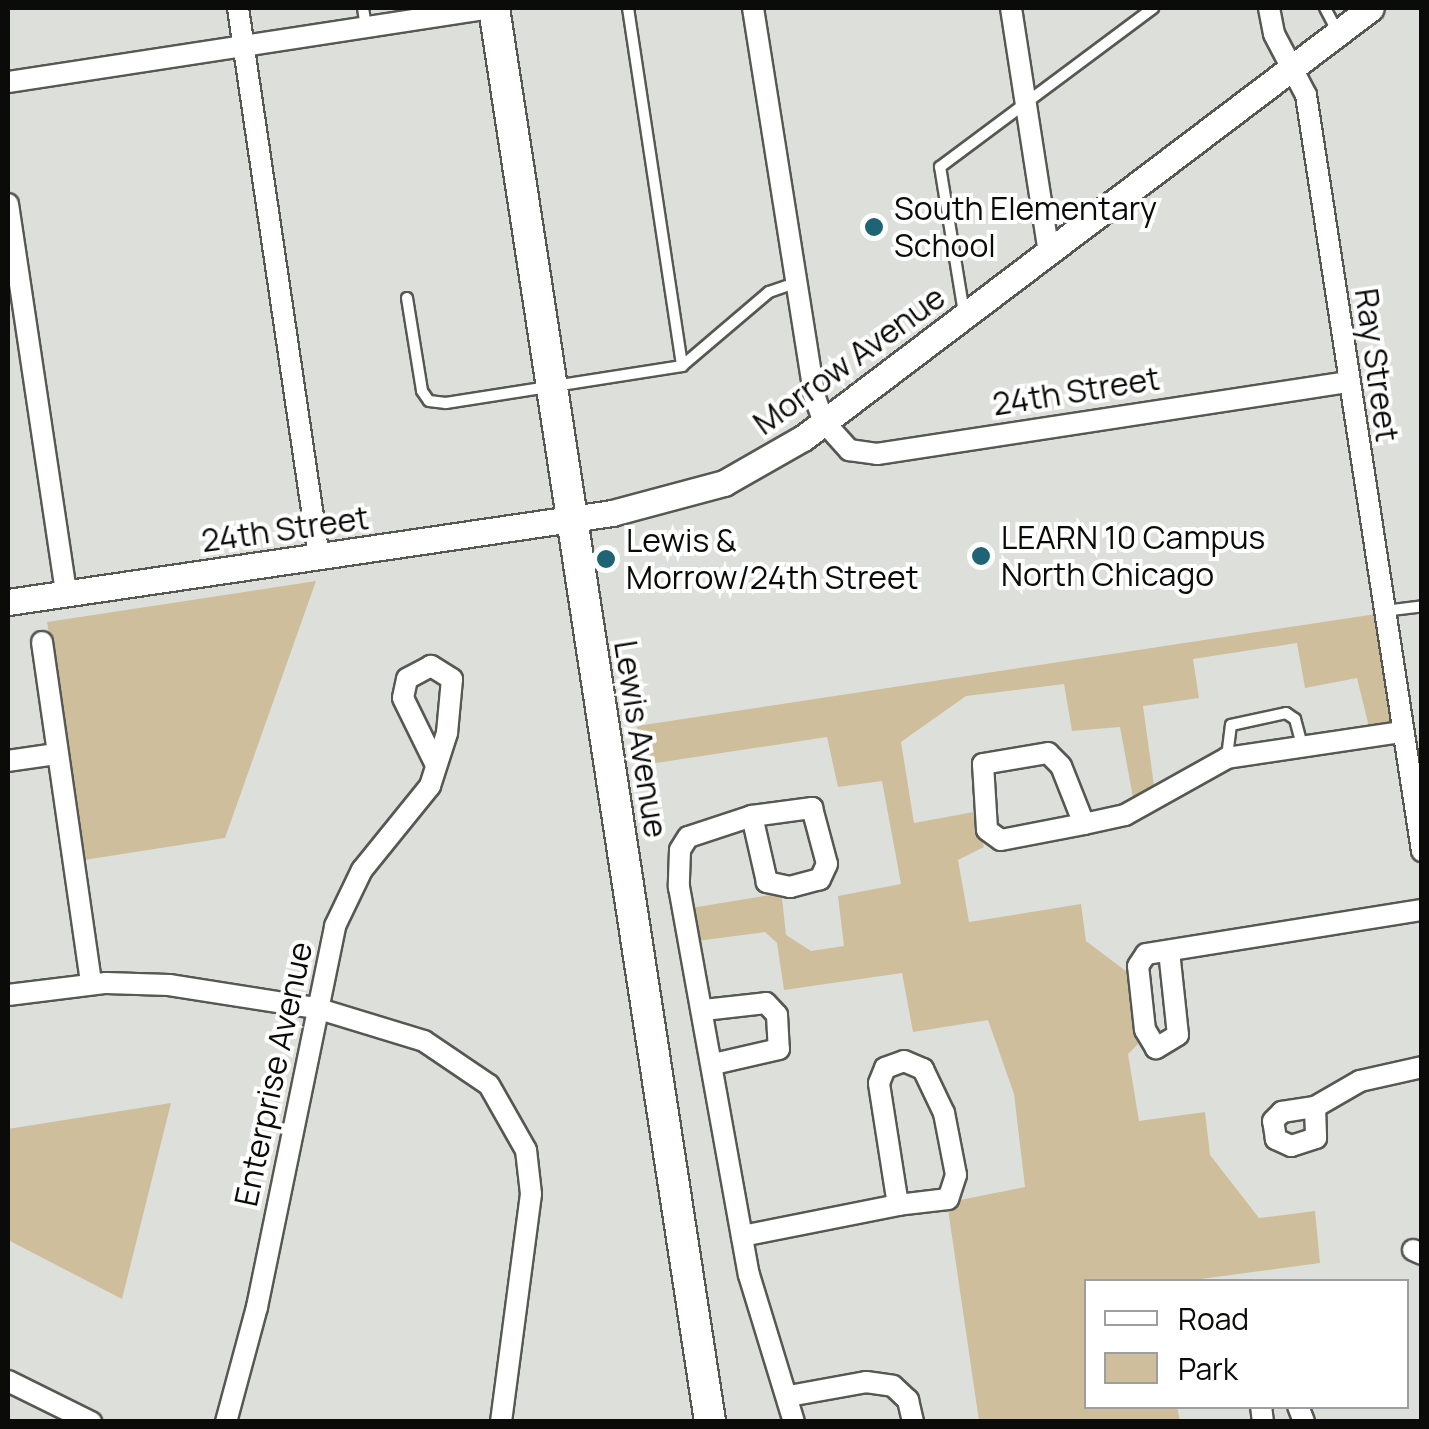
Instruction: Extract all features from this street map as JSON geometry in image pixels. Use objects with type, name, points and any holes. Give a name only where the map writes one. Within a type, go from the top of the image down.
[{"type":"main road","name":"Lewis Avenue","points":[[494,8],[710,1422]]},
{"type":"street","points":[[238,8],[319,557]]},
{"type":"street","points":[[8,82],[244,47],[365,18],[494,8]]},
{"type":"street","points":[[753,8],[796,283],[824,422]]},
{"type":"street","points":[[1011,8],[1048,254]]},
{"type":"street","name":"Ray Street","points":[[1270,8],[1274,34],[1306,95],[1422,851]]},
{"type":"street","name":"Morrow Avenue","points":[[573,520],[713,488],[824,422],[1371,8]]},
{"type":"street","points":[[8,204],[66,594]]},
{"type":"street","name":"24th Street","points":[[824,422],[849,450],[877,454],[1349,382]]},
{"type":"street","name":"24th Street","points":[[8,602],[573,520]]},
{"type":"street","points":[[42,642],[92,984]]},
{"type":"street","points":[[1084,824],[1061,766],[1048,752],[982,764],[992,837],[1084,824],[1136,810],[1228,758],[1402,732]]},
{"type":"street","points":[[8,761],[56,754]]},
{"type":"street","name":"Enterprise Avenue","points":[[226,1422],[256,1306],[316,1008],[344,903],[430,786],[436,765]]},
{"type":"street","points":[[752,816],[767,882],[790,888],[820,878],[827,864],[812,808],[752,816],[688,837],[678,869],[742,1236],[794,1422]]},
{"type":"street","points":[[1169,950],[1422,910]]},
{"type":"street","points":[[8,995],[92,984],[169,985],[316,1008],[458,1059],[512,1115],[526,1150],[531,1194],[501,1422]]},
{"type":"street","points":[[704,1010],[766,1002],[778,1016],[779,1049],[714,1064]]},
{"type":"street","points":[[742,1236],[948,1199],[956,1175],[944,1113],[923,1069],[904,1061],[885,1068],[879,1082],[898,1205]]},
{"type":"street","points":[[1315,1108],[1360,1081],[1422,1067]]},
{"type":"street","points":[[8,1381],[91,1422]]},
{"type":"street","points":[[789,1396],[866,1382],[893,1386],[908,1400],[913,1422]]},
{"type":"lane","points":[[628,8],[682,366]]},
{"type":"lane","points":[[965,318],[940,167],[1026,106],[1142,11],[1153,8]]},
{"type":"lane","points":[[1326,8],[1338,32]]},
{"type":"lane","points":[[407,298],[429,401],[552,389],[682,366],[769,292],[796,283]]},
{"type":"lane","points":[[1384,611],[1422,606]]},
{"type":"lane","points":[[1228,758],[1231,725],[1286,713],[1295,719],[1303,748]]},
{"type":"green space","points":[[316,581],[225,838],[84,860],[47,622]]},
{"type":"green space","points":[[1376,614],[1393,727],[1370,731],[1357,678],[1305,688],[1297,643],[1193,659],[1199,698],[1143,706],[1155,793],[1134,803],[1120,727],[1072,731],[1064,684],[966,696],[901,742],[914,823],[974,812],[984,847],[958,860],[969,922],[1081,904],[1086,941],[1131,975],[1138,1044],[1128,1054],[1139,1121],[1205,1112],[1210,1155],[1259,1218],[1315,1211],[1320,1263],[1201,1279],[1084,1279],[1084,1409],[1177,1409],[1180,1421],[979,1421],[948,1209],[960,1200],[1025,1187],[1014,1094],[988,1020],[913,1032],[902,973],[784,990],[777,943],[765,932],[697,941],[691,908],[770,895],[782,898],[786,935],[811,951],[844,946],[838,896],[901,884],[882,781],[838,787],[827,737],[643,765],[637,726]]},
{"type":"green space","points":[[171,1103],[122,1299],[8,1240],[8,1129]]},
{"type":"place","name":"South Elementary School","points":[[874,227]]},
{"type":"place","name":"LEARN 10 Campus North Chicago","points":[[981,556]]},
{"type":"place","name":"Lewis & Morrow/24th Street","points":[[606,559]]}]
